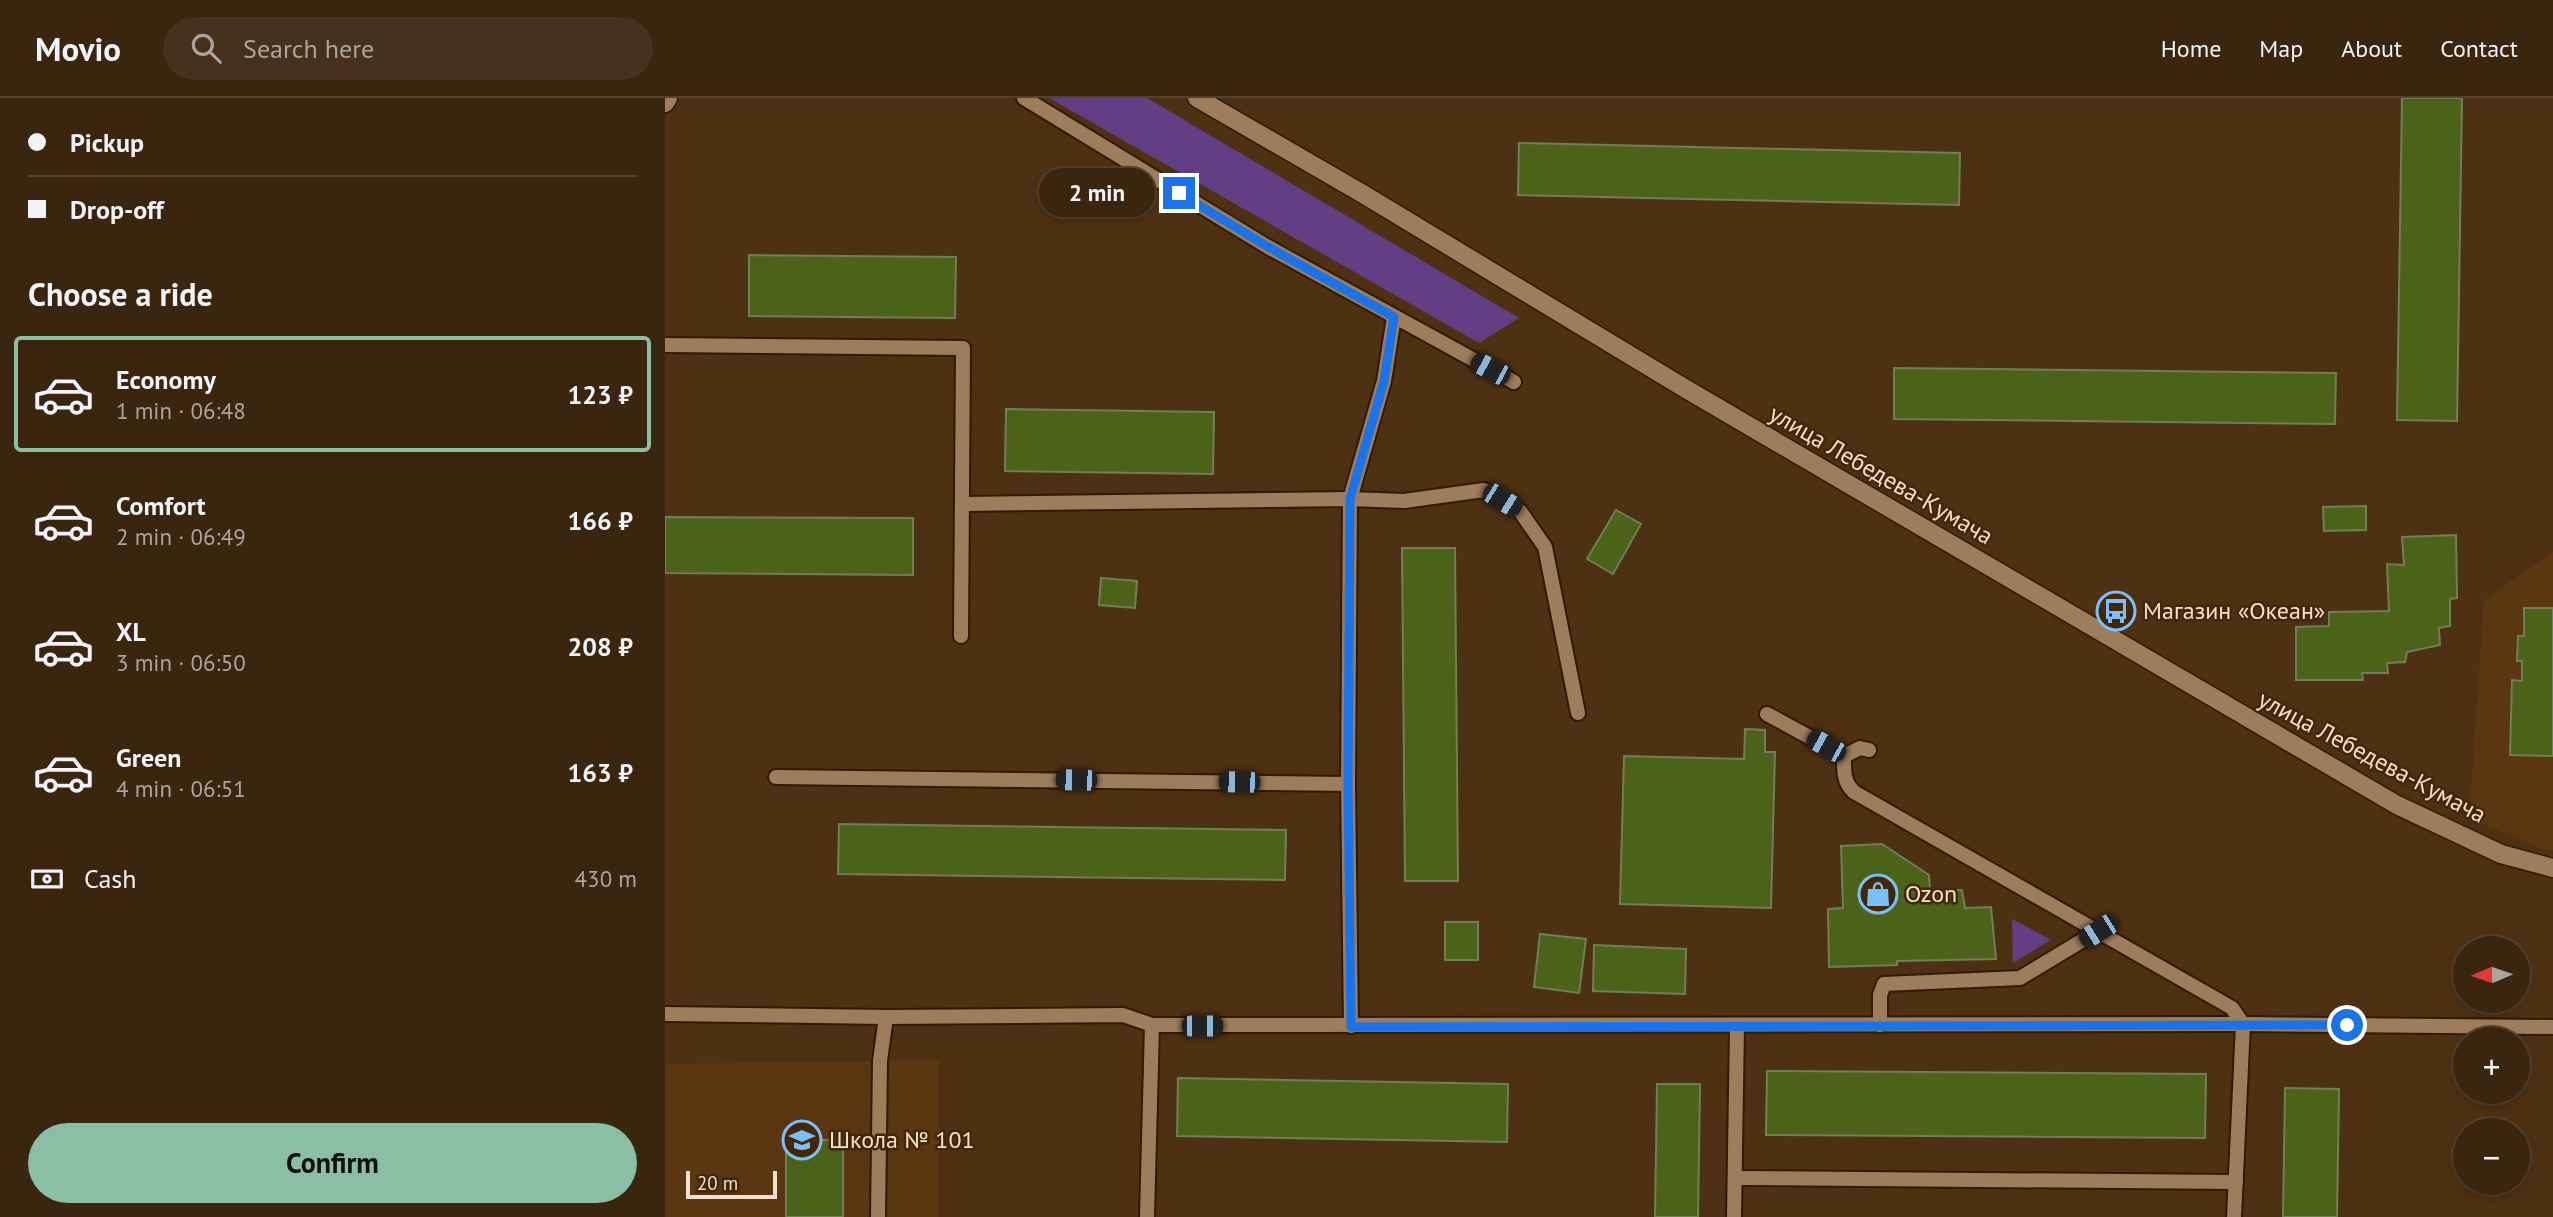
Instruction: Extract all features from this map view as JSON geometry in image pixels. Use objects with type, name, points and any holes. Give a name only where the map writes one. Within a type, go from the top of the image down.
[{"type":"street","points":[[665,103],[668,98]]},
{"type":"street","name":"улица Лебедева-Кумача","points":[[1197,98],[2397,805],[2501,854],[2553,868]]},
{"type":"lane","points":[[1024,98],[1268,247],[1514,382]]},
{"type":"lane","points":[[1351,1027],[1348,784],[1350,499],[1384,381],[1394,317]]},
{"type":"lane","points":[[665,345],[963,348],[961,636]]},
{"type":"lane","points":[[962,504],[1350,499],[1404,501],[1484,490],[1520,511],[1545,547],[1578,713]]},
{"type":"lane","points":[[1767,714],[1844,756]]},
{"type":"lane","points":[[1844,756],[1860,748],[1869,750]]},
{"type":"lane","points":[[1844,756],[1847,786],[1854,792],[2232,1008],[2243,1024],[2234,1217]]},
{"type":"lane","points":[[776,777],[1348,784]]},
{"type":"lane","points":[[1880,1025],[1880,995],[1884,984],[2020,978],[2098,931]]},
{"type":"lane","points":[[665,1014],[1123,1016],[1152,1025],[1351,1027],[2243,1024],[2553,1027]]},
{"type":"lane","points":[[878,1217],[880,1061],[886,1017]]},
{"type":"lane","points":[[1147,1217],[1152,1025]]},
{"type":"lane","points":[[1734,1217],[1737,1025]]},
{"type":"lane","points":[[1735,1178],[2236,1182]]},
{"type":"shaded area","points":[[1049,98],[1147,98],[1519,318],[1479,343]]},
{"type":"shaded area","points":[[2553,552],[2553,851],[2469,818],[2484,600]]},
{"type":"shaded area","points":[[2012,919],[2051,940],[2013,963]]},
{"type":"shaded area","name":"Школа № 101","points":[[939,1060],[939,1217],[665,1217],[665,1064]]},
{"type":"building","points":[[2402,98],[2462,98],[2457,421],[2397,420]]},
{"type":"building","points":[[1519,143],[1960,153],[1959,205],[1518,195]]},
{"type":"building","points":[[749,255],[956,257],[955,318],[749,316]]},
{"type":"building","points":[[1894,368],[2336,373],[2335,424],[1894,419]]},
{"type":"building","points":[[1006,409],[1214,412],[1213,474],[1005,471]]},
{"type":"building","points":[[2366,506],[2366,530],[2324,531],[2323,507]]},
{"type":"building","points":[[1616,510],[1641,524],[1613,574],[1587,559]]},
{"type":"building","points":[[665,517],[913,518],[913,575],[665,573]]},
{"type":"building","points":[[2456,535],[2457,598],[2450,599],[2450,626],[2439,628],[2440,645],[2407,652],[2405,662],[2387,663],[2388,673],[2362,673],[2363,680],[2296,680],[2296,627],[2329,626],[2329,612],[2389,611],[2387,564],[2404,565],[2402,537]]},
{"type":"building","points":[[1402,548],[1455,548],[1458,881],[1405,881]]},
{"type":"building","points":[[1101,578],[1137,581],[1135,608],[1099,605]]},
{"type":"building","points":[[2524,608],[2553,608],[2553,756],[2510,755],[2512,680],[2522,681],[2522,661],[2517,661],[2518,636],[2524,636]]},
{"type":"building","points":[[1745,729],[1765,730],[1765,752],[1775,752],[1771,908],[1620,904],[1624,756],[1744,759]]},
{"type":"building","points":[[839,824],[1286,830],[1285,880],[838,874]]},
{"type":"building","points":[[1882,844],[1929,875],[1930,891],[1962,890],[1965,908],[1991,907],[1996,959],[1897,961],[1897,965],[1829,967],[1828,909],[1843,908],[1841,846]]},
{"type":"building","points":[[1445,922],[1478,922],[1478,960],[1445,960]]},
{"type":"building","points":[[1540,934],[1586,939],[1579,993],[1534,987]]},
{"type":"building","points":[[1594,945],[1686,949],[1685,994],[1593,991]]},
{"type":"building","points":[[1767,1071],[2206,1074],[2205,1138],[1766,1135]]},
{"type":"building","points":[[1178,1078],[1508,1084],[1507,1142],[1177,1136]]},
{"type":"building","points":[[1657,1084],[1700,1084],[1698,1217],[1655,1217]]},
{"type":"building","points":[[2285,1088],[2339,1089],[2337,1217],[2283,1217]]},
{"type":"building","points":[[786,1140],[843,1140],[843,1217],[786,1217]]},
{"type":"place","name":"Магазин «Океан»","points":[[2116,611]]},
{"type":"place","name":"Ozon","points":[[1878,894]]},
{"type":"place","name":"Школа № 101","points":[[802,1140]]},
{"type":"route","points":[[1179,193],[1268,247],[1394,317],[1384,381],[1350,499],[1348,784],[1351,1027],[2347,1025]]}]
